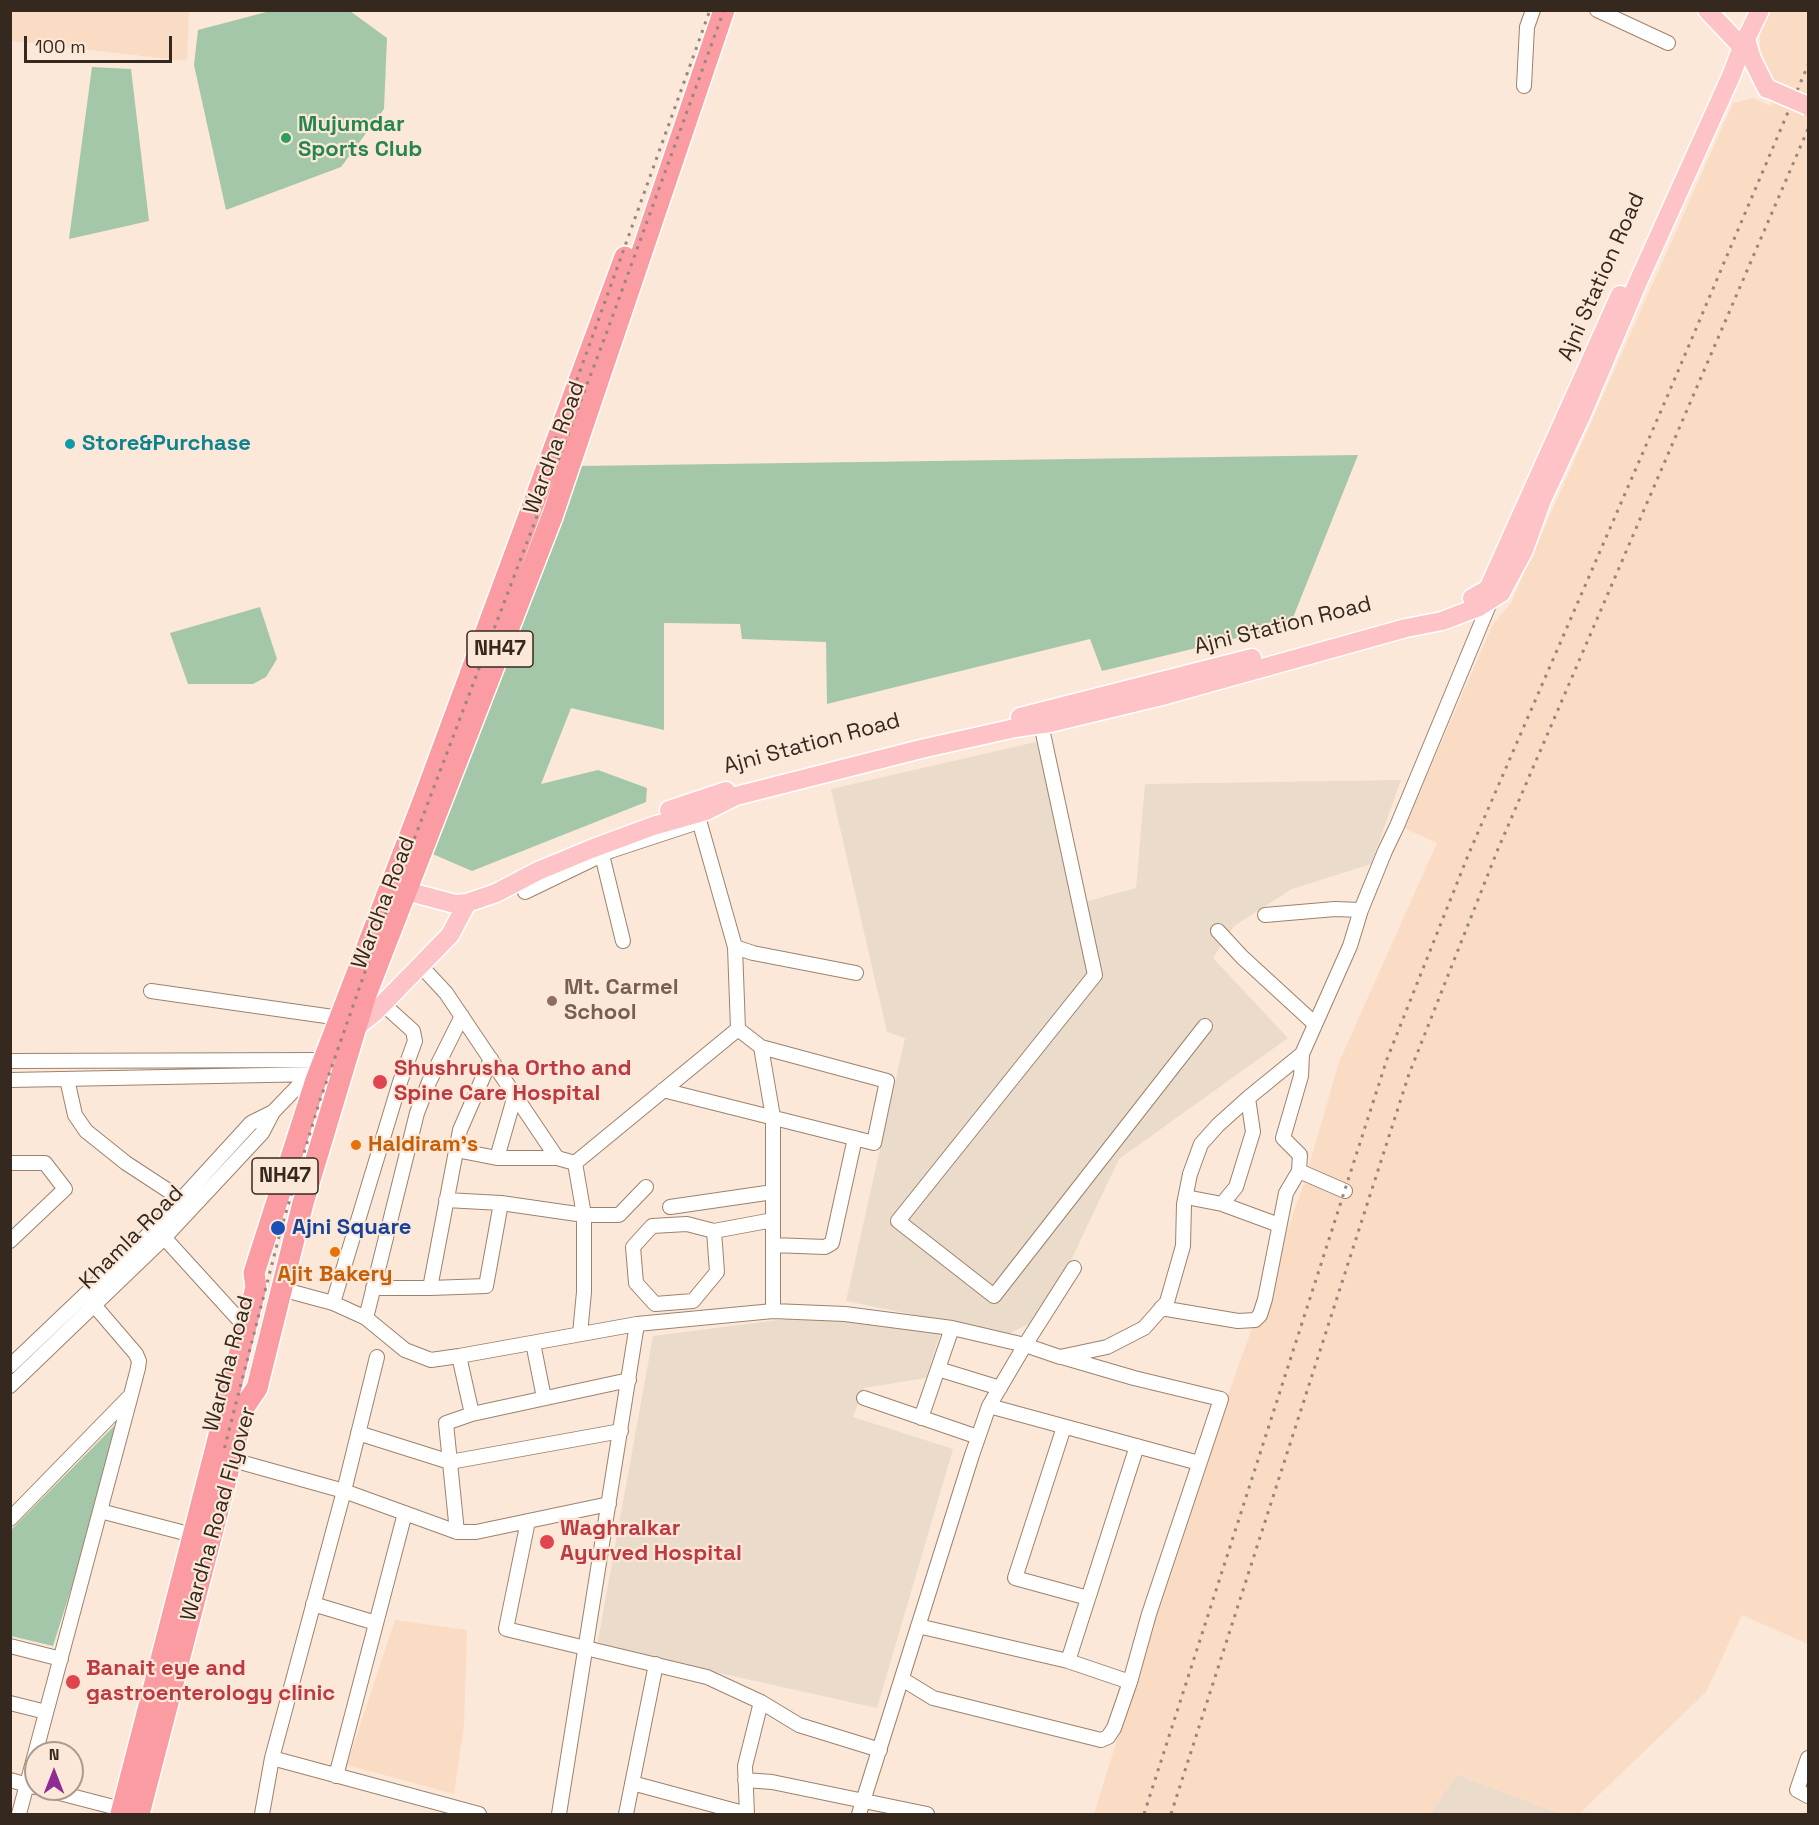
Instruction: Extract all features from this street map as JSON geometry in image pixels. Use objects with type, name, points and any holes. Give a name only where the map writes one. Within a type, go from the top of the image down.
[{"type":"highway","name":"Wardha Road","points":[[400,885],[712,10]]},
{"type":"highway","name":"Wardha Road","points":[[257,1388],[347,1023],[400,885],[552,518],[724,10]]},
{"type":"highway","name":"Wardha Road","points":[[254,1273],[319,1072],[347,1023]]},
{"type":"highway","name":"Wardha Road Flyover","points":[[117,1813],[253,1299],[256,1287],[254,1273]]},
{"type":"highway","name":"Wardha Road Flyover","points":[[140,1815],[244,1407],[257,1388]]},
{"type":"main road","points":[[1707,10],[1742,38]]},
{"type":"main road","points":[[1724,10],[1769,89]]},
{"type":"main road","points":[[1742,38],[1747,10]]},
{"type":"main road","points":[[1742,38],[1761,10]]},
{"type":"main road","name":"Ajni Station Road","points":[[476,898],[597,838],[697,812],[736,796],[981,735],[1273,658],[1442,621],[1479,607],[1488,595],[1501,593],[1524,550],[1542,500],[1591,395],[1632,281],[1742,38]]},
{"type":"main road","points":[[1726,74],[1809,106]]},
{"type":"main road","points":[[347,1023],[374,1013],[450,935],[476,898],[453,895],[426,886],[400,885]]},
{"type":"street","points":[[1524,86],[1527,27],[1533,10]]},
{"type":"street","points":[[1597,10],[1668,43]]},
{"type":"street","points":[[1161,1308],[1238,1322],[1255,1320],[1260,1315],[1286,1193],[1299,1171],[1300,1155],[1283,1138],[1301,1076],[1302,1054],[1350,946],[1384,851],[1397,826],[1488,595]]},
{"type":"street","points":[[1035,721],[1095,975],[898,1221],[994,1296],[1205,1026]]},
{"type":"street","points":[[525,892],[602,855],[648,838],[697,812],[735,947],[738,1029],[761,1047],[887,1081],[874,1143],[663,1090]]},
{"type":"street","points":[[602,855],[623,941]]},
{"type":"street","points":[[1265,915],[1335,909],[1361,910]]},
{"type":"street","points":[[1218,931],[1242,957],[1315,1024]]},
{"type":"street","points":[[735,947],[753,953],[856,973]]},
{"type":"street","points":[[420,965],[446,993],[557,1158]]},
{"type":"street","points":[[151,991],[347,1023]]},
{"type":"street","points":[[333,1303],[414,1041],[413,1031],[383,1004]]},
{"type":"street","points":[[366,1318],[417,1113],[436,1065],[462,1016]]},
{"type":"street","points":[[575,1162],[738,1029]]},
{"type":"street","points":[[761,1047],[773,1117],[773,1311]]},
{"type":"street","points":[[1060,1357],[1107,1347],[1144,1328],[1167,1302],[1183,1246],[1185,1197],[1190,1174],[1201,1144],[1248,1098],[1302,1054]]},
{"type":"street","points":[[286,1075],[287,1059]]},
{"type":"street","points":[[10,1061],[287,1059],[319,1072]]},
{"type":"street","points":[[430,1288],[460,1130],[490,1059]]},
{"type":"street","points":[[10,1080],[286,1075],[319,1072]]},
{"type":"street","name":"Khamla Road","points":[[10,1386],[94,1305],[159,1233],[262,1133],[273,1112],[300,1084],[319,1072]]},
{"type":"street","points":[[67,1079],[75,1115],[86,1131],[126,1163],[181,1199]]},
{"type":"street","points":[[497,1158],[515,1095]]},
{"type":"street","points":[[1222,1204],[1236,1187],[1253,1132],[1248,1098]]},
{"type":"street","name":"Khamla Road","points":[[10,1366],[86,1295],[159,1233],[181,1199],[251,1124],[273,1112]]},
{"type":"street","points":[[773,1245],[825,1247],[832,1243],[855,1138]]},
{"type":"street","points":[[456,1150],[497,1158],[557,1158],[575,1162]]},
{"type":"street","points":[[10,1163],[45,1162],[65,1189],[10,1242]]},
{"type":"street","points":[[575,1162],[584,1215],[584,1292],[580,1334]]},
{"type":"street","points":[[1299,1171],[1345,1191]]},
{"type":"street","points":[[446,1200],[501,1203],[584,1215],[619,1215],[646,1187]]},
{"type":"street","points":[[670,1208],[773,1192]]},
{"type":"street","points":[[1185,1197],[1222,1204],[1279,1226]]},
{"type":"street","points":[[373,1288],[486,1286],[501,1203]]},
{"type":"street","points":[[714,1231],[717,1272],[693,1301],[655,1304],[636,1283],[633,1247],[652,1226],[687,1224],[714,1231],[773,1220]]},
{"type":"street","points":[[159,1233],[241,1322]]},
{"type":"street","points":[[861,1808],[989,1406],[1074,1268]]},
{"type":"street","name":"Wardha Road","points":[[117,1813],[213,1420],[254,1273]]},
{"type":"street","points":[[281,1289],[333,1303],[366,1318],[405,1350],[431,1359],[637,1324],[773,1311],[844,1314],[952,1328],[1025,1345],[1134,1378],[1221,1399],[1149,1614],[1130,1682],[1114,1728],[1108,1737],[1101,1740],[933,1698],[902,1679]]},
{"type":"street","points":[[669,1303],[671,1321]]},
{"type":"street","points":[[41,1741],[46,1712],[139,1361],[136,1354],[94,1305]]},
{"type":"street","points":[[559,1815],[637,1324]]},
{"type":"street","points":[[921,1418],[952,1328]]},
{"type":"street","points":[[533,1343],[544,1398]]},
{"type":"street","points":[[459,1356],[472,1414]]},
{"type":"street","points":[[262,1815],[272,1758],[344,1491],[377,1357]]},
{"type":"street","points":[[938,1369],[1000,1388]]},
{"type":"street","points":[[458,1532],[446,1423],[472,1414],[629,1380]]},
{"type":"street","name":"Wardha Road","points":[[149,1815],[257,1388]]},
{"type":"street","points":[[10,1519],[131,1395]]},
{"type":"street","points":[[864,1398],[978,1437]]},
{"type":"street","points":[[989,1406],[1199,1463]]},
{"type":"street","points":[[1064,1427],[1015,1578],[1088,1598]]},
{"type":"street","points":[[358,1433],[450,1462],[621,1431]]},
{"type":"street","points":[[1068,1661],[1137,1446]]},
{"type":"street","points":[[240,1462],[344,1491],[458,1532],[476,1532],[609,1504]]},
{"type":"street","points":[[100,1511],[185,1533]]},
{"type":"street","points":[[336,1776],[405,1513]]},
{"type":"street","points":[[528,1521],[506,1629],[707,1677],[761,1702],[800,1725],[880,1750]]},
{"type":"street","points":[[313,1604],[376,1623]]},
{"type":"street","points":[[918,1626],[1068,1661],[1130,1682]]},
{"type":"street","points":[[10,1646],[60,1659]]},
{"type":"street","points":[[626,1815],[656,1664]]},
{"type":"street","points":[[632,1783],[747,1814],[745,1766],[761,1702]]},
{"type":"street","points":[[10,1703],[46,1712]]},
{"type":"street","points":[[272,1758],[478,1815]]},
{"type":"street","points":[[1809,1758],[1797,1790],[1809,1796]]},
{"type":"street","points":[[746,1780],[772,1782],[861,1808],[927,1815]]},
{"type":"street","points":[[19,1815],[25,1801]]},
{"type":"street","points":[[80,1801],[117,1813],[140,1815]]},
{"type":"shaded area","points":[[11,10],[189,11],[187,61],[11,41]]},
{"type":"shaded area","points":[[1769,11],[1808,11],[1808,1644],[1742,1615],[1706,1692],[1579,1814],[1561,1814],[1457,1774],[1430,1814],[1094,1814],[1200,1473],[1303,1186],[1339,1062],[1437,843],[1404,828],[1493,624],[1511,603],[1733,103],[1753,98],[1770,106],[1778,83],[1760,70],[1760,27]]},
{"type":"shaded area","points":[[1036,742],[1077,904],[1136,888],[1145,784],[1401,780],[1371,864],[1292,889],[1234,926],[1213,958],[1288,1038],[1119,1159],[1064,1275],[1031,1323],[1008,1334],[846,1301],[905,1038],[887,1032],[831,789]]},
{"type":"shaded area","points":[[786,1319],[857,1322],[940,1334],[926,1378],[864,1388],[853,1417],[953,1449],[877,1708],[597,1646],[653,1336]]},
{"type":"shaded area","points":[[395,1620],[467,1630],[464,1726],[454,1794],[347,1765]]},
{"type":"shaded area","points":[[1457,1774],[1561,1814],[1430,1814]]},
{"type":"green space","name":"Mujumdar Sports Club","points":[[274,10],[350,11],[387,38],[384,109],[341,167],[226,210],[194,65],[198,30]]},
{"type":"green space","points":[[92,67],[131,69],[149,221],[69,239]]},
{"type":"green space","points":[[1358,455],[1290,625],[1102,671],[1090,639],[827,704],[826,642],[742,639],[740,624],[664,623],[664,730],[571,708],[541,784],[598,770],[647,788],[646,802],[472,871],[428,852],[578,466]]},
{"type":"green space","points":[[260,607],[277,659],[266,677],[253,684],[188,684],[170,633]]},
{"type":"green space","points":[[126,1414],[53,1646],[11,1636],[10,1531]]},
{"type":"railway","points":[[531,507],[710,10]]},
{"type":"railway","points":[[130,1814],[281,1229],[320,1100],[380,929],[605,337],[724,10]]},
{"type":"railway","points":[[1144,1814],[1387,1059],[1469,853],[1808,65]]},
{"type":"railway","points":[[1171,1814],[1409,1074],[1498,849],[1808,129]]},
{"type":"place","name":"Mujumdar Sports Club","points":[[286,138]]},
{"type":"place","name":"Store&Purchase","points":[[70,444]]},
{"type":"place","name":"Mt. Carmel School","points":[[552,1001]]},
{"type":"place","name":"Shushrusha Ortho and Spine Care Hospital","points":[[380,1082]]},
{"type":"place","name":"Haldiram's","points":[[356,1145]]},
{"type":"place","name":"Ajni Square","points":[[278,1228]]},
{"type":"place","name":"Ajit Bakery","points":[[335,1252]]},
{"type":"place","name":"Waghralkar Ayurved Hospital","points":[[547,1542]]},
{"type":"place","name":"Banait eye and gastroenterology clinic","points":[[73,1682]]}]
